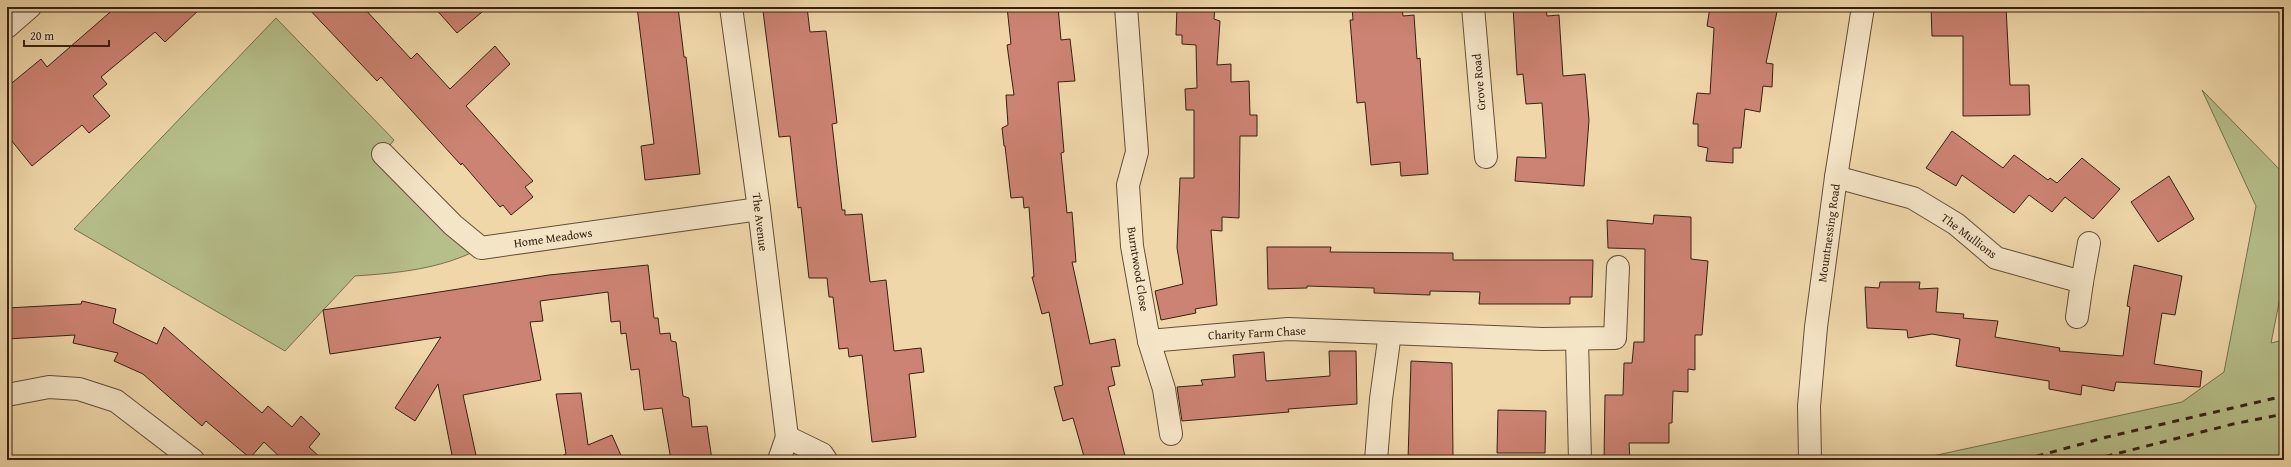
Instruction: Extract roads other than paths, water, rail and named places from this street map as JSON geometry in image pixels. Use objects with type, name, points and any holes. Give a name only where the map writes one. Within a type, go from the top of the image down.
[{"type":"street","points":[[7,27],[30,7]]},
{"type":"street","name":"The Avenue","points":[[731,7],[759,209],[787,437]]},
{"type":"street","name":"Burntwood Close","points":[[1126,7],[1137,152],[1128,185],[1132,246],[1149,341],[1164,389],[1171,434]]},
{"type":"street","name":"Grove Road","points":[[1473,7],[1486,157]]},
{"type":"street","name":"Mountnessing Road","points":[[1810,460],[1809,406],[1816,327],[1836,177],[1863,7]]},
{"type":"street","name":"Home Meadows","points":[[383,154],[452,225],[481,248],[759,209]]},
{"type":"street","name":"The Mullions","points":[[1836,177],[1913,198],[1956,224],[1996,258],[2082,282]]},
{"type":"street","points":[[2077,317],[2089,244]]},
{"type":"street","name":"Charity Farm Chase","points":[[1149,341],[1288,329],[1577,340],[1615,338],[1618,267]]},
{"type":"street","points":[[1376,460],[1381,399],[1390,333]]},
{"type":"street","points":[[1577,340],[1580,460]]},
{"type":"street","points":[[7,395],[48,387],[79,389],[116,401],[193,460]]},
{"type":"street","points":[[779,460],[787,437],[822,454],[826,460]]},
{"type":"railway","points":[[2023,460],[2107,437],[2284,396]]},
{"type":"railway","points":[[2092,460],[2233,424],[2284,414]]}]
